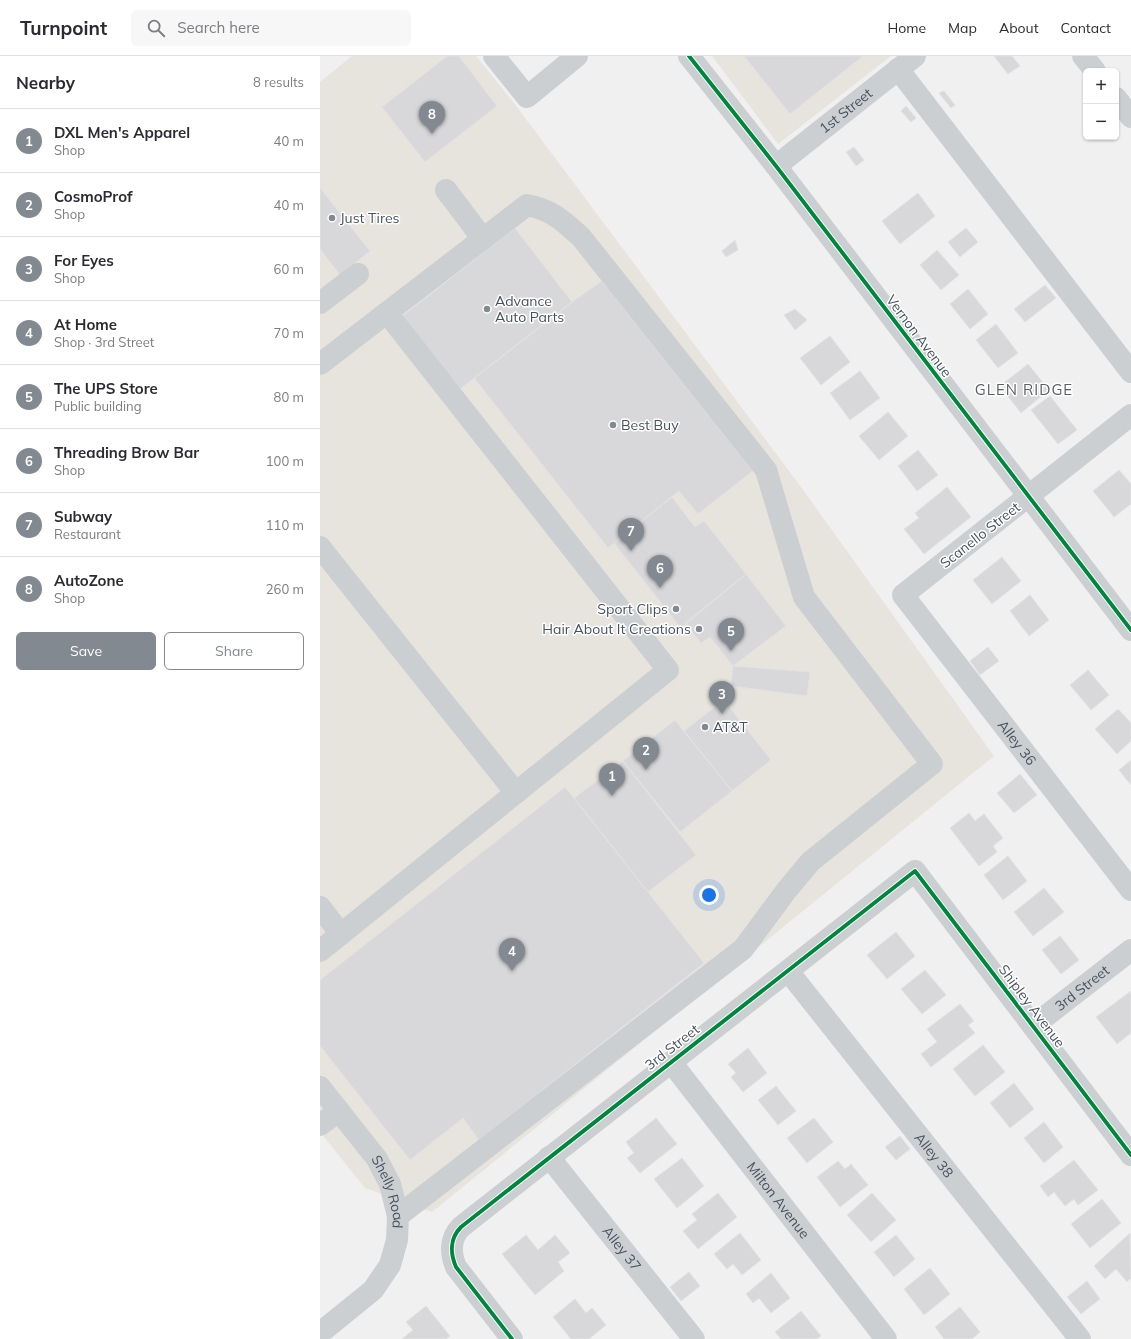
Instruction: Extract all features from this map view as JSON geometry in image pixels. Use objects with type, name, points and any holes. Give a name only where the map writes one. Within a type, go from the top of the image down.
[{"type":"street","points":[[494,56],[527,97],[577,56]]},
{"type":"street","name":"Vernon Avenue","points":[[689,56],[776,166],[1131,630]]},
{"type":"street","name":"1st Street","points":[[776,166],[915,56]]},
{"type":"street","points":[[1083,56],[1093,68]]},
{"type":"street","points":[[898,70],[1131,372]]},
{"type":"street","points":[[1119,102],[1131,117]]},
{"type":"street","points":[[446,190],[483,239]]},
{"type":"street","points":[[320,364],[527,205],[542,208],[559,217],[581,237],[766,470],[804,597],[932,764],[810,862],[786,891],[743,949],[398,1216]]},
{"type":"street","points":[[320,303],[358,274]]},
{"type":"street","points":[[320,951],[668,670],[386,313]]},
{"type":"street","name":"Scanello Street","points":[[903,595],[1131,415]]},
{"type":"street","points":[[320,547],[516,793]]},
{"type":"street","name":"Alley 36","points":[[903,595],[1131,890]]},
{"type":"street","name":"3rd Street","points":[[512,1339],[456,1267],[452,1256],[454,1233],[915,871]]},
{"type":"street","name":"Shipley Avenue","points":[[915,871],[1131,1155]]},
{"type":"street","points":[[320,907],[341,934]]},
{"type":"street","name":"3rd Street","points":[[1034,1026],[1131,950]]},
{"type":"street","name":"Alley 38","points":[[788,971],[1080,1339]]},
{"type":"street","name":"Milton Avenue","points":[[671,1062],[886,1339]]},
{"type":"street","name":"Shelly Road","points":[[320,1087],[377,1160],[390,1184],[398,1216],[397,1240],[390,1265],[373,1290],[320,1333]]},
{"type":"street","points":[[320,1125],[339,1110]]},
{"type":"street","name":"Alley 37","points":[[549,1157],[694,1339]]},
{"type":"shaded area","points":[[352,56],[476,56],[514,103],[801,487],[994,756],[432,1212],[365,1188],[320,1132],[320,82]]},
{"type":"shaded area","points":[[712,56],[891,56],[778,144]]},
{"type":"building","points":[[447,56],[459,56],[497,106],[425,162],[382,107]]},
{"type":"building","points":[[744,56],[863,56],[790,114]]},
{"type":"building","points":[[994,56],[1012,56],[1020,66],[1008,74]]},
{"type":"building","points":[[944,91],[955,105],[951,108],[939,93]]},
{"type":"building","points":[[906,106],[916,118],[911,122],[901,111]]},
{"type":"building","points":[[854,147],[864,160],[856,166],[846,152]]},
{"type":"building","name":"Just Tires","points":[[320,188],[370,251],[340,275],[320,249]]},
{"type":"building","points":[[918,193],[935,216],[900,244],[882,221]]},
{"type":"building","name":"Advance Auto Parts","points":[[515,228],[572,302],[459,390],[402,316]]},
{"type":"building","points":[[966,228],[978,242],[960,257],[948,242]]},
{"type":"building","points":[[735,240],[738,250],[726,257],[722,251]]},
{"type":"building","points":[[937,250],[959,275],[941,290],[920,265]]},
{"type":"building","name":"Best Buy","points":[[602,281],[753,471],[698,514],[679,491],[608,548],[474,378],[572,302]]},
{"type":"building","points":[[1045,285],[1056,298],[1025,322],[1014,309]]},
{"type":"building","points":[[968,289],[988,314],[970,329],[950,304]]},
{"type":"building","points":[[795,309],[807,320],[795,330],[784,315]]},
{"type":"building","points":[[996,324],[1018,353],[998,368],[976,340]]},
{"type":"building","points":[[830,336],[850,362],[821,385],[800,358]]},
{"type":"building","points":[[1028,364],[1049,390],[1021,413],[1000,386]]},
{"type":"building","points":[[860,371],[880,398],[850,420],[830,393]]},
{"type":"building","points":[[1050,396],[1077,430],[1058,444],[1031,410]]},
{"type":"building","points":[[888,412],[908,436],[879,460],[859,436]]},
{"type":"building","points":[[918,450],[938,475],[917,491],[898,466]]},
{"type":"building","points":[[1119,470],[1131,484],[1131,504],[1114,517],[1093,491]]},
{"type":"building","points":[[947,487],[971,517],[924,554],[904,529],[919,518],[915,513]]},
{"type":"building","points":[[672,497],[695,527],[704,521],[746,574],[681,628],[614,543]]},
{"type":"building","points":[[1002,557],[1021,581],[992,604],[973,580]]},
{"type":"building","points":[[746,574],[786,626],[733,666],[710,637],[701,643],[685,623]]},
{"type":"building","points":[[1030,595],[1049,620],[1029,636],[1010,611]]},
{"type":"building","points":[[988,647],[999,661],[980,675],[970,661]]},
{"type":"building","points":[[733,666],[810,672],[807,696],[731,686]]},
{"type":"building","points":[[1088,670],[1109,695],[1091,710],[1070,685]]},
{"type":"building","points":[[724,700],[771,760],[732,791],[684,731]]},
{"type":"building","points":[[1118,709],[1131,723],[1131,741],[1117,754],[1095,729]]},
{"type":"building","points":[[675,720],[732,791],[680,832],[623,761]]},
{"type":"building","points":[[1131,760],[1131,785],[1119,770]]},
{"type":"building","points":[[623,761],[696,855],[648,892],[574,798]]},
{"type":"building","points":[[1020,774],[1037,795],[1014,813],[997,793]]},
{"type":"building","points":[[565,787],[704,963],[479,1140],[463,1118],[410,1160],[320,1046],[320,980]]},
{"type":"building","points":[[969,813],[975,821],[984,814],[1003,838],[993,846],[997,852],[979,866],[950,828]]},
{"type":"building","points":[[1008,856],[1027,881],[1003,900],[984,875]]},
{"type":"building","points":[[1044,888],[1064,912],[1033,936],[1014,912]]},
{"type":"building","points":[[896,932],[915,956],[887,979],[867,955]]},
{"type":"building","points":[[1060,936],[1079,960],[1061,974],[1042,950]]},
{"type":"building","points":[[925,970],[946,995],[922,1014],[901,989]]},
{"type":"building","points":[[1131,991],[1131,1033],[1117,1044],[1096,1017]]},
{"type":"building","points":[[960,1004],[974,1021],[968,1025],[975,1033],[931,1067],[921,1054],[937,1042],[927,1029]]},
{"type":"building","points":[[983,1045],[1005,1072],[975,1096],[953,1069]]},
{"type":"building","points":[[748,1048],[767,1073],[743,1092],[731,1077],[736,1073],[728,1064]]},
{"type":"building","points":[[1014,1083],[1034,1109],[1010,1128],[990,1103]]},
{"type":"building","points":[[776,1086],[796,1111],[778,1125],[758,1100]]},
{"type":"building","points":[[656,1118],[677,1144],[640,1173],[627,1158],[634,1153],[626,1142]]},
{"type":"building","points":[[814,1118],[833,1142],[807,1163],[787,1138]]},
{"type":"building","points":[[1044,1122],[1063,1147],[1044,1163],[1024,1138]]},
{"type":"building","points":[[900,1136],[910,1149],[896,1160],[885,1147]]},
{"type":"building","points":[[682,1158],[704,1186],[677,1208],[654,1179]]},
{"type":"building","points":[[1074,1160],[1098,1190],[1078,1205],[1074,1199],[1065,1206],[1054,1192],[1048,1197],[1040,1186]]},
{"type":"building","points":[[838,1161],[845,1169],[851,1164],[868,1185],[840,1207],[817,1177]]},
{"type":"building","points":[[718,1193],[737,1217],[698,1249],[683,1231],[697,1220],[692,1214]]},
{"type":"building","points":[[872,1193],[896,1220],[871,1242],[847,1215]]},
{"type":"building","points":[[1102,1199],[1121,1223],[1090,1248],[1071,1224]]},
{"type":"building","points":[[740,1233],[761,1260],[742,1275],[733,1264],[727,1269],[714,1254]]},
{"type":"building","points":[[1130,1233],[1131,1278],[1127,1282],[1116,1269],[1105,1279],[1094,1266]]},
{"type":"building","points":[[526,1235],[538,1250],[555,1235],[570,1253],[558,1262],[564,1271],[535,1295],[502,1254]]},
{"type":"building","points":[[896,1235],[915,1259],[894,1277],[874,1252]]},
{"type":"building","points":[[930,1268],[950,1294],[924,1315],[904,1289]]},
{"type":"building","points":[[689,1272],[700,1286],[681,1301],[670,1287]]},
{"type":"building","points":[[771,1273],[790,1298],[771,1313],[759,1298],[753,1303],[746,1294]]},
{"type":"building","points":[[1087,1281],[1100,1299],[1081,1314],[1067,1297]]},
{"type":"building","points":[[575,1299],[586,1313],[592,1308],[606,1325],[589,1339],[571,1339],[553,1317]]},
{"type":"building","points":[[426,1306],[450,1336],[446,1339],[402,1339],[413,1330],[406,1322]]},
{"type":"building","points":[[960,1307],[980,1332],[972,1339],[944,1339],[935,1327]]},
{"type":"building","points":[[801,1311],[821,1336],[817,1339],[781,1339],[775,1332]]},
{"type":"cycle path","points":[[689,56],[776,166],[1131,630]]},
{"type":"cycle path","points":[[512,1339],[456,1267],[452,1246],[457,1231],[915,871],[1131,1155]]},
{"type":"place","name":"AutoZone","points":[[432,134]]},
{"type":"place","name":"Just Tires","points":[[332,218]]},
{"type":"place","name":"Advance Auto Parts","points":[[487,309]]},
{"type":"place","name":"Best Buy","points":[[613,425]]},
{"type":"place","name":"Subway","points":[[631,551]]},
{"type":"place","name":"Threading Brow Bar","points":[[660,588]]},
{"type":"place","name":"Sport Clips","points":[[676,609]]},
{"type":"place","name":"Hair About It Creations","points":[[699,629]]},
{"type":"place","name":"The UPS Store","points":[[731,651]]},
{"type":"place","name":"For Eyes","points":[[722,714]]},
{"type":"place","name":"AT&T","points":[[705,727]]},
{"type":"place","name":"CosmoProf","points":[[646,770]]},
{"type":"place","name":"DXL Men's Apparel","points":[[612,796]]},
{"type":"place","name":"At Home","points":[[512,971]]},
{"type":"district","name":"GLEN RIDGE","points":[[1024,389]]}]
